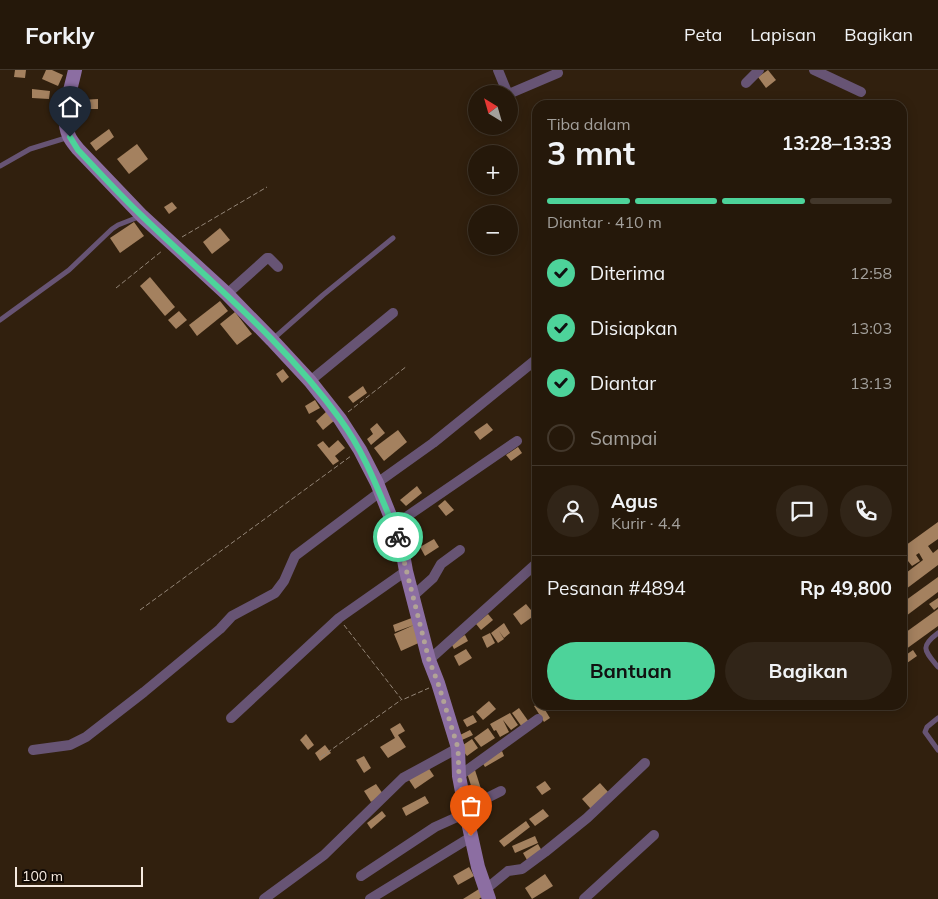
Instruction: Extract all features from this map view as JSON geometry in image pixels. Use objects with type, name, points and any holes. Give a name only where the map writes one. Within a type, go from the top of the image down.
[{"type":"main road","points":[[75,70],[66,127],[78,150],[142,216],[226,294],[310,381],[340,419],[360,450],[379,487],[401,543],[406,571],[429,660],[458,748],[459,776],[465,811],[487,894]]},
{"type":"street","points":[[498,70],[505,89],[511,93],[558,73]]},
{"type":"street","points":[[746,83],[759,70]]},
{"type":"street","points":[[814,70],[861,92]]},
{"type":"street","points":[[226,294],[267,258],[278,267]]},
{"type":"street","points":[[310,381],[393,313]]},
{"type":"street","points":[[33,750],[70,744],[86,737],[144,692],[220,629],[232,616],[274,593],[284,581],[295,556],[532,363]]},
{"type":"street","points":[[394,526],[517,441]]},
{"type":"street","points":[[413,596],[434,578],[441,564],[460,550]]},
{"type":"street","points":[[429,660],[532,567]]},
{"type":"street","points":[[231,718],[339,618],[406,571]]},
{"type":"street","points":[[459,776],[538,719]]},
{"type":"street","points":[[264,899],[324,856],[403,778],[458,748]]},
{"type":"street","points":[[487,894],[508,871],[522,869],[587,818],[644,763]]},
{"type":"street","points":[[361,876],[435,827],[500,791]]},
{"type":"street","points":[[584,899],[654,835]]},
{"type":"street","points":[[370,899],[471,836]]},
{"type":"lane","points":[[0,166],[30,149],[70,137]]},
{"type":"lane","points":[[0,320],[69,270],[112,229],[142,216]]},
{"type":"lane","points":[[272,340],[323,295],[393,238]]},
{"type":"lane","points":[[938,633],[928,640],[925,651],[938,667]]},
{"type":"lane","points":[[938,718],[927,727],[925,732],[938,750]]},
{"type":"path","points":[[116,288],[172,243],[267,187]]},
{"type":"path","points":[[340,419],[407,366]]},
{"type":"path","points":[[140,610],[360,450]]},
{"type":"path","points":[[339,618],[402,700]]},
{"type":"path","points":[[321,757],[402,700],[438,683]]},
{"type":"building","points":[[15,70],[26,70],[25,78],[14,77]]},
{"type":"building","points":[[46,70],[52,70],[63,75],[58,86],[42,79]]},
{"type":"building","points":[[768,70],[776,80],[766,88],[758,77]]},
{"type":"building","points":[[32,89],[50,91],[49,99],[32,98]]},
{"type":"building","points":[[98,99],[98,109],[81,109],[81,100]]},
{"type":"building","points":[[109,129],[114,137],[96,151],[90,143]]},
{"type":"building","points":[[137,144],[148,159],[129,174],[117,159]]},
{"type":"building","points":[[172,202],[177,208],[169,214],[164,207]]},
{"type":"building","points":[[134,222],[144,236],[120,253],[110,238]]},
{"type":"building","points":[[220,228],[230,240],[212,254],[203,242]]},
{"type":"building","points":[[150,277],[175,307],[165,316],[140,286]]},
{"type":"building","points":[[220,301],[228,311],[197,336],[189,325]]},
{"type":"building","points":[[179,311],[187,320],[176,329],[168,320]]},
{"type":"building","points":[[235,312],[252,334],[237,345],[220,324]]},
{"type":"building","points":[[283,369],[289,377],[282,383],[276,374]]},
{"type":"building","points":[[363,386],[367,393],[353,403],[348,397]]},
{"type":"building","points":[[315,400],[320,408],[309,414],[305,406]]},
{"type":"building","points":[[327,411],[335,420],[323,430],[316,421]]},
{"type":"building","points":[[377,423],[385,433],[371,445],[367,439],[373,434],[370,429]]},
{"type":"building","points":[[487,423],[493,430],[480,440],[474,432]]},
{"type":"building","points":[[398,430],[407,442],[384,461],[374,448]]},
{"type":"building","points":[[338,440],[345,448],[335,456],[339,461],[333,465],[317,445],[323,441],[329,448]]},
{"type":"building","points":[[518,447],[522,453],[511,461],[506,455]]},
{"type":"building","points":[[417,486],[422,493],[406,506],[400,500]]},
{"type":"building","points":[[445,500],[454,510],[446,516],[438,506]]},
{"type":"building","points":[[938,522],[938,539],[928,546],[933,553],[938,549],[938,565],[907,588],[907,572],[923,560],[919,553],[916,555],[920,561],[912,566],[907,562],[907,544]]},
{"type":"building","points":[[434,539],[439,547],[425,556],[420,547]]},
{"type":"building","points":[[938,577],[938,592],[907,615],[907,599]]},
{"type":"building","points":[[938,598],[938,607],[934,610],[929,604]]},
{"type":"building","points":[[526,604],[532,611],[532,617],[521,625],[513,614]]},
{"type":"building","points":[[938,609],[938,626],[907,648],[907,631]]},
{"type":"building","points":[[488,614],[493,620],[481,630],[476,624]]},
{"type":"building","points":[[417,616],[423,641],[401,651],[394,634],[414,625],[395,632],[393,625]]},
{"type":"building","points":[[504,623],[510,633],[504,638],[499,631],[504,639],[498,643],[491,633]]},
{"type":"building","points":[[490,633],[495,643],[487,648],[482,637]]},
{"type":"building","points":[[465,635],[468,641],[454,649],[451,643]]},
{"type":"building","points":[[466,649],[472,658],[459,666],[454,656]]},
{"type":"building","points":[[913,650],[917,656],[907,663],[907,654]]},
{"type":"building","points":[[489,701],[496,709],[483,720],[476,712]]},
{"type":"building","points":[[519,708],[529,722],[522,727],[512,713]]},
{"type":"building","points":[[536,710],[545,710],[550,718],[544,722]]},
{"type":"building","points":[[510,713],[518,725],[511,730],[503,720],[509,732],[500,737],[490,724]]},
{"type":"building","points":[[473,715],[477,722],[467,727],[463,720]]},
{"type":"building","points":[[400,723],[405,731],[398,735],[406,747],[388,758],[380,747],[395,738],[390,729]]},
{"type":"building","points":[[488,728],[495,738],[481,747],[474,738]]},
{"type":"building","points":[[470,730],[473,735],[462,740],[460,735]]},
{"type":"building","points":[[306,734],[314,745],[308,750],[300,740]]},
{"type":"building","points":[[472,739],[478,748],[467,756],[460,747]]},
{"type":"building","points":[[325,745],[331,753],[320,761],[315,753]]},
{"type":"building","points":[[502,751],[504,756],[485,767],[482,762]]},
{"type":"building","points":[[364,756],[371,768],[364,773],[356,760]]},
{"type":"building","points":[[428,767],[434,776],[415,789],[409,780]]},
{"type":"building","points":[[475,770],[482,792],[474,795],[467,773]]},
{"type":"building","points":[[545,781],[551,789],[542,795],[536,787]]},
{"type":"building","points":[[600,783],[609,793],[591,809],[582,799]]},
{"type":"building","points":[[376,784],[383,794],[371,802],[364,791]]},
{"type":"building","points":[[425,796],[429,803],[406,816],[402,808]]},
{"type":"building","points":[[543,809],[549,816],[535,826],[529,819]]},
{"type":"building","points":[[382,811],[386,816],[371,829],[367,823]]},
{"type":"building","points":[[526,821],[530,827],[504,847],[499,841]]},
{"type":"building","points":[[535,836],[538,843],[515,853],[512,846]]},
{"type":"building","points":[[538,844],[542,851],[527,860],[523,853]]},
{"type":"building","points":[[469,867],[474,876],[458,885],[453,876]]},
{"type":"building","points":[[545,874],[553,886],[532,899],[525,888]]},
{"type":"building","points":[[479,889],[483,896],[479,899],[463,899]]},
{"type":"way so far","points":[[398,537],[429,660],[458,748],[459,776],[471,836]]},
{"type":"route","points":[[70,137],[78,150],[114,188],[226,294],[310,381],[340,419],[360,450],[377,483],[398,537]]}]
